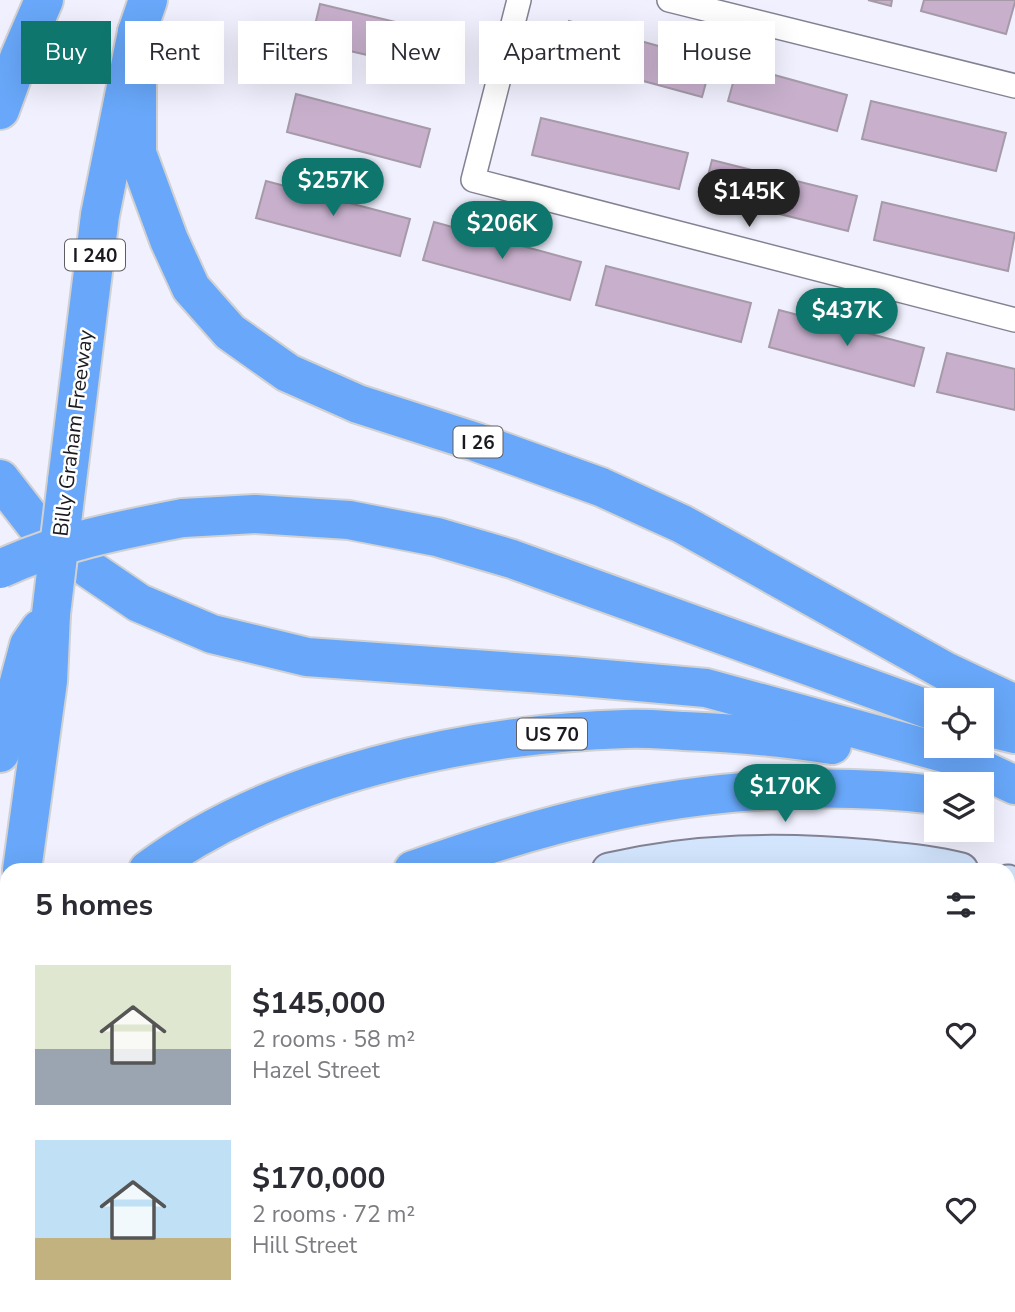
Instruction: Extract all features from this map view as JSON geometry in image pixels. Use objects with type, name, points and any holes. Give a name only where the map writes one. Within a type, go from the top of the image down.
[{"type":"highway","points":[[0,110],[44,0]]},
{"type":"highway","name":"Billy Graham Freeway","points":[[23,863],[48,681],[51,614],[100,215],[142,16]]},
{"type":"highway","name":"I 26","points":[[142,16],[137,153],[169,240],[191,288],[230,332],[288,373],[358,404],[476,442],[601,487],[682,524],[947,672],[1015,704]]},
{"type":"highway","points":[[0,479],[35,524],[89,569],[139,603],[212,634],[307,657],[706,688],[951,755],[967,772]]},
{"type":"highway","points":[[0,569],[20,560],[108,533],[183,518],[255,514],[349,520],[437,537],[512,559],[924,708]]},
{"type":"highway","points":[[0,753],[29,645],[51,614]]},
{"type":"highway","name":"US 70","points":[[157,863],[231,819],[302,788],[383,763],[545,734],[627,728],[782,736],[851,748],[952,772]]},
{"type":"highway","points":[[994,729],[1015,734]]},
{"type":"highway","points":[[994,785],[1015,785]]},
{"type":"highway","points":[[434,863],[507,838],[599,814],[703,796],[804,789],[924,794]]},
{"type":"highway","points":[[994,793],[1015,804]]},
{"type":"street","points":[[519,0],[473,180],[1015,320]]},
{"type":"street","points":[[668,0],[1015,86]]},
{"type":"street","points":[[658,863],[729,853],[786,851],[923,863]]},
{"type":"building","points":[[868,0],[892,0],[891,6]]},
{"type":"building","points":[[924,0],[1015,2],[1006,34],[921,11]]},
{"type":"building","points":[[320,4],[391,21],[366,21],[366,55],[352,51],[352,21],[316,21]]},
{"type":"building","points":[[644,42],[658,46],[658,84],[706,84],[702,97],[644,81]]},
{"type":"building","points":[[775,75],[847,95],[837,131],[728,101],[733,84],[775,84]]},
{"type":"building","points":[[296,94],[430,129],[420,167],[287,132]]},
{"type":"building","points":[[871,101],[1006,133],[996,171],[862,139]]},
{"type":"building","points":[[541,118],[688,153],[679,189],[532,155]]},
{"type":"building","points":[[712,160],[857,196],[848,231],[703,195]]},
{"type":"building","points":[[266,181],[410,219],[400,256],[256,218]]},
{"type":"building","points":[[882,202],[1015,233],[1008,271],[874,240]]},
{"type":"building","points":[[434,222],[581,262],[570,300],[423,260]]},
{"type":"building","points":[[606,266],[751,303],[741,342],[596,305]]},
{"type":"building","points":[[779,310],[924,348],[914,386],[769,347]]},
{"type":"building","points":[[947,353],[1015,369],[1015,410],[937,392]]}]
